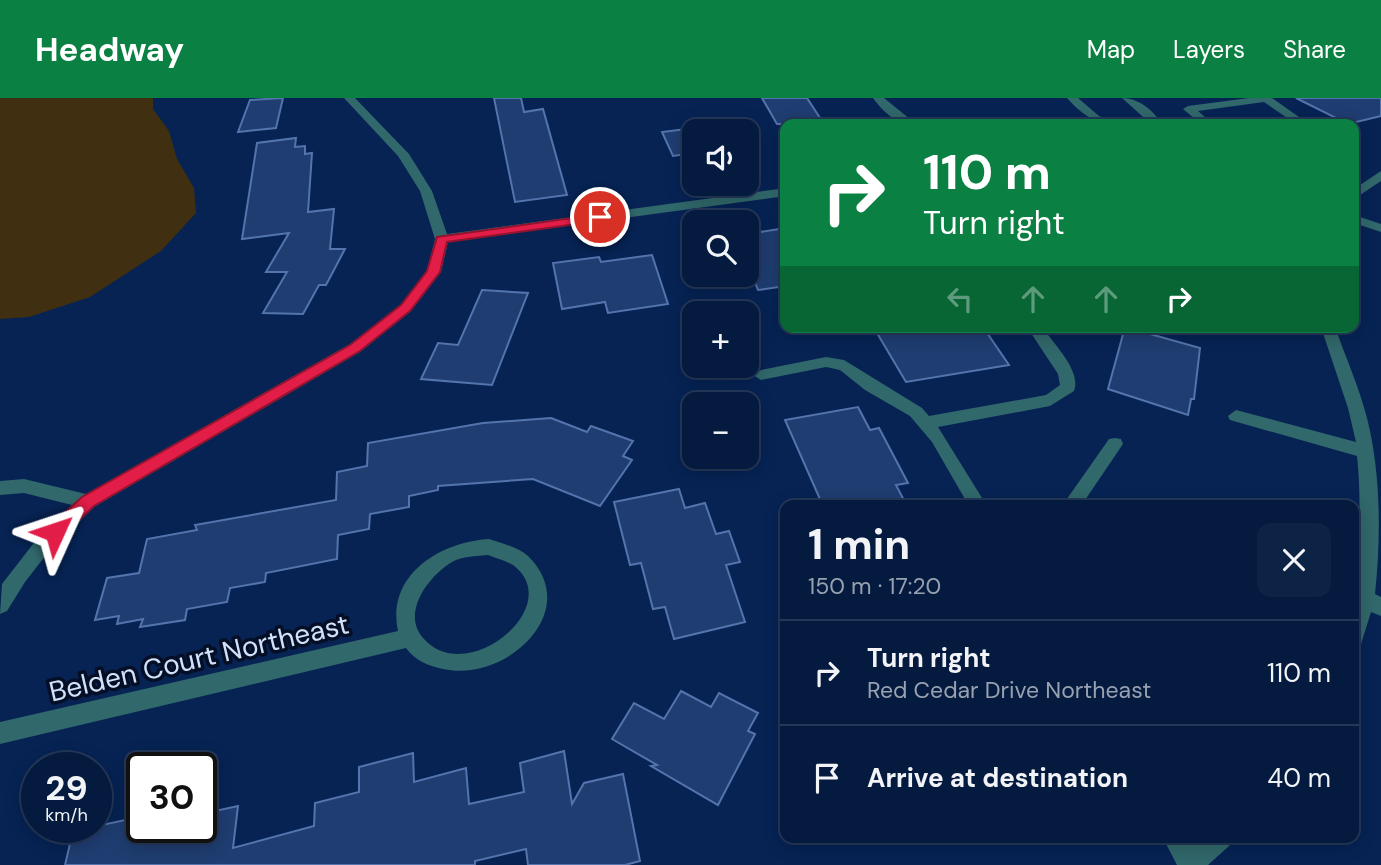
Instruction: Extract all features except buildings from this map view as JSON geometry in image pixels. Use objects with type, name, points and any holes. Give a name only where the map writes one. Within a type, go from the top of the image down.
[{"type":"street","points":[[0,605],[13,580],[55,532],[88,502],[355,348],[406,308],[433,272],[442,239],[426,191],[403,154],[349,98]]},
{"type":"street","points":[[877,98],[902,119]]},
{"type":"street","points":[[1072,98],[1098,119]]},
{"type":"street","points":[[1127,98],[1153,119]]},
{"type":"street","points":[[1202,119],[1188,108],[1266,99],[1296,119]]},
{"type":"street","points":[[1359,191],[1381,175]]},
{"type":"street","points":[[442,239],[780,192]]},
{"type":"street","points":[[1359,221],[1381,228]]},
{"type":"street","points":[[926,423],[1050,400],[1068,387],[1066,373],[1038,333]]},
{"type":"street","points":[[1330,333],[1363,433],[1370,501],[1368,570],[1372,603],[1359,628]]},
{"type":"street","points":[[761,375],[826,362],[844,365],[871,386],[916,412],[926,423],[974,500]]},
{"type":"street","points":[[1236,416],[1364,451]]},
{"type":"street","points":[[1075,500],[1115,444]]},
{"type":"street","points":[[0,488],[24,486],[88,502]]},
{"type":"street","points":[[489,547],[507,551],[523,561],[534,575],[539,592],[536,612],[526,631],[510,647],[488,659],[465,664],[442,662],[424,653],[410,638],[405,621],[407,601],[415,583],[448,555],[489,547]]},
{"type":"street","name":"Belden Court Northeast","points":[[0,733],[410,638]]},
{"type":"street","points":[[1178,843],[1190,864],[1216,843]]},
{"type":"shaded area","points":[[0,98],[153,98],[153,109],[169,131],[177,159],[194,188],[196,213],[161,251],[90,297],[29,317],[0,319]]},
{"type":"route","points":[[55,532],[88,502],[355,348],[406,308],[433,272],[442,239],[600,217]]}]
